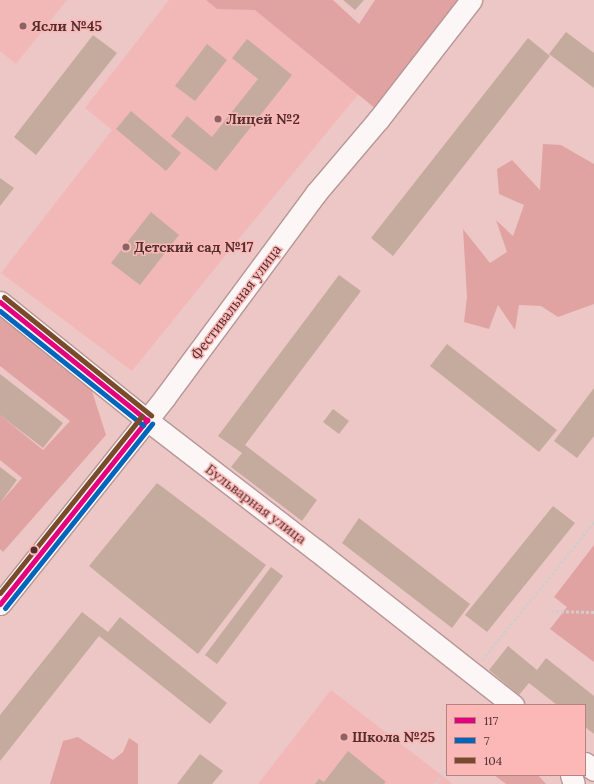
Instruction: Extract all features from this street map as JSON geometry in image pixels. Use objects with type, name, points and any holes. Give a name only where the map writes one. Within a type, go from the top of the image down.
[{"type":"street","name":"Фестивальная улица","points":[[0,604],[147,420],[316,193],[378,120],[471,0]]},
{"type":"street","name":"Бульварная улица","points":[[0,302],[147,420],[316,550],[512,704]]},
{"type":"street","points":[[586,764],[594,770]]},
{"type":"path","points":[[480,663],[594,522]]},
{"type":"path","points":[[551,611],[594,612]]},
{"type":"path","points":[[435,784],[446,770]]},
{"type":"shaded area","name":"Ясли №45","points":[[0,0],[67,0],[16,64],[0,51]]},
{"type":"shaded area","points":[[169,0],[314,0],[386,61],[132,371],[1,273],[112,130],[85,108]]},
{"type":"shaded area","points":[[206,0],[333,0],[359,24],[375,0],[466,0],[382,114],[255,10],[217,9]]},
{"type":"shaded area","points":[[543,144],[561,145],[594,164],[594,304],[558,317],[541,306],[519,305],[515,330],[498,305],[489,329],[464,322],[467,297],[463,229],[490,263],[507,252],[496,220],[513,236],[524,205],[499,194],[497,169],[512,160],[540,190]]},
{"type":"shaded area","points":[[0,317],[91,388],[106,435],[3,552],[0,549],[0,503],[22,478],[0,460],[0,415],[43,450],[70,421],[0,366]]},
{"type":"shaded area","points":[[594,545],[594,662],[550,629],[567,607],[554,597]]},
{"type":"shaded area","name":"Школа №25","points":[[331,690],[453,784],[258,784]]},
{"type":"shaded area","points":[[78,737],[113,760],[123,752],[129,738],[138,744],[138,784],[50,784],[63,741]]},
{"type":"shaded area","points":[[495,776],[539,776],[546,784],[506,784]]},
{"type":"building","points":[[343,0],[364,0],[355,10]]},
{"type":"building","points":[[566,32],[594,53],[594,88],[549,54]]},
{"type":"building","points":[[93,35],[117,53],[36,155],[14,137]]},
{"type":"building","points":[[528,38],[550,56],[393,256],[371,238]]},
{"type":"building","points":[[247,39],[292,75],[216,171],[171,136],[187,116],[212,137],[258,79],[232,58]]},
{"type":"building","points":[[207,44],[227,60],[195,101],[175,86]]},
{"type":"building","points":[[131,111],[181,153],[166,171],[116,129]]},
{"type":"building","points":[[0,178],[14,188],[0,206]]},
{"type":"building","points":[[151,212],[179,235],[140,285],[111,263]]},
{"type":"building","points":[[339,275],[361,291],[245,445],[317,500],[302,521],[231,467],[242,453],[218,436]]},
{"type":"building","points":[[447,344],[557,430],[539,452],[430,366]]},
{"type":"building","points":[[0,374],[63,423],[43,448],[0,415]]},
{"type":"building","points":[[594,388],[594,436],[577,458],[554,441]]},
{"type":"building","points":[[333,409],[349,421],[339,434],[323,422]]},
{"type":"building","points":[[0,467],[17,480],[0,503]]},
{"type":"building","points":[[157,483],[266,565],[198,654],[89,566]]},
{"type":"building","points":[[553,506],[575,523],[487,632],[465,615]]},
{"type":"building","points":[[359,518],[470,604],[452,628],[342,543]]},
{"type":"building","points":[[271,567],[283,576],[217,664],[205,655]]},
{"type":"building","points":[[82,612],[108,632],[120,617],[227,703],[210,724],[99,636],[0,761],[0,715]]},
{"type":"building","points":[[508,646],[537,670],[546,658],[594,696],[594,734],[586,728],[586,704],[556,704],[529,683],[519,695],[489,670]]},
{"type":"building","points":[[348,751],[386,782],[384,784],[315,784],[319,779],[324,782]]},
{"type":"building","points":[[200,754],[223,771],[212,784],[177,784]]},
{"type":"transit line","name":"104","points":[[4,297],[151,415]]},
{"type":"transit line","name":"117","points":[[0,302],[147,420]]},
{"type":"transit line","name":"7","points":[[0,311],[143,425]]},
{"type":"transit line","name":"104","points":[[0,593],[142,416]]},
{"type":"transit line","name":"117","points":[[0,604],[147,420]]},
{"type":"transit line","name":"7","points":[[5,608],[152,424]]},
{"type":"place","name":"Ясли №45","points":[[23,26]]},
{"type":"place","name":"Лицей №2","points":[[218,119]]},
{"type":"place","name":"Детский сад №17","points":[[126,247]]},
{"type":"place","name":"Школа №25","points":[[344,737]]}]
